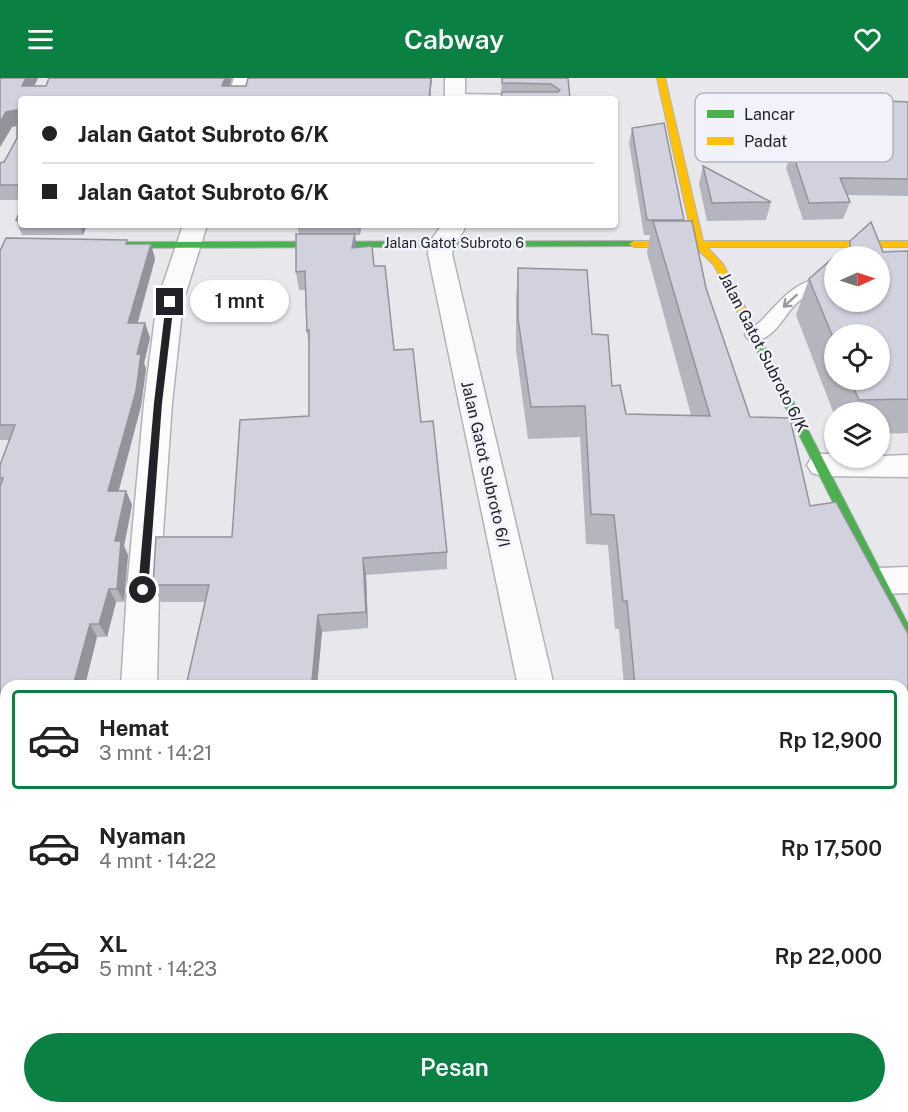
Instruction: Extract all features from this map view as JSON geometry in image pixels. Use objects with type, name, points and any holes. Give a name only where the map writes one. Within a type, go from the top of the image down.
[{"type":"street","points":[[238,96],[244,78]]},
{"type":"street","points":[[661,78],[699,244]]},
{"type":"street","name":"Jalan Gatot Subroto 6","points":[[94,245],[191,236],[447,234],[699,244],[908,244]]},
{"type":"street","name":"Jalan Gatot Subroto 6/I","points":[[447,234],[440,254],[536,680]]},
{"type":"street","points":[[139,680],[143,590],[158,403],[170,302],[191,236]]},
{"type":"street","name":"Jalan Gatot Subroto 6/K","points":[[699,244],[718,264],[822,465],[893,581],[908,638]]},
{"type":"street","points":[[822,465],[908,466]]},
{"type":"lane","points":[[455,92],[509,96]]},
{"type":"lane","points":[[755,335],[769,328],[789,300],[811,286],[824,282]]},
{"type":"building","points":[[0,78],[26,78],[22,86],[46,86],[49,78],[225,78],[222,86],[246,86],[248,78],[431,78],[429,96],[18,96],[18,185],[0,185],[0,163],[4,162],[17,138],[17,110],[6,112],[0,122]]},
{"type":"building","points":[[502,78],[568,78],[570,96],[501,96],[502,92],[558,92],[560,90],[551,84],[502,83]]},
{"type":"building","points":[[893,101],[908,102],[908,179],[840,178],[850,202],[809,203],[796,162],[893,162]]},
{"type":"building","points":[[664,123],[684,220],[647,220],[632,128]]},
{"type":"building","points":[[703,166],[771,202],[712,203]]},
{"type":"building","points":[[653,221],[692,221],[706,288],[750,417],[790,418],[810,506],[836,502],[908,634],[908,680],[634,680],[627,601],[623,601],[614,515],[591,514],[585,406],[531,407],[518,319],[518,268],[587,270],[592,334],[608,335],[612,386],[620,385],[626,414],[710,416]]},
{"type":"building","points":[[871,222],[881,246],[850,246],[850,241]]},
{"type":"building","points":[[296,234],[355,234],[352,248],[372,246],[374,266],[385,266],[394,350],[413,349],[421,422],[433,421],[447,552],[363,558],[366,612],[318,615],[312,680],[187,680],[209,585],[153,585],[156,537],[232,537],[240,420],[309,416],[309,330],[307,331],[305,271],[296,272]]},
{"type":"building","points":[[6,238],[127,240],[126,244],[151,244],[128,323],[145,323],[137,354],[141,354],[136,391],[108,491],[126,491],[115,541],[121,541],[117,589],[109,589],[99,624],[90,624],[75,680],[0,680],[0,487],[3,478],[0,478],[0,465],[15,425],[0,425],[0,251]]},
{"type":"building","points":[[908,251],[908,399],[859,400],[854,390],[890,390],[890,324],[827,324],[809,279],[824,266],[824,312],[890,312],[890,252]]},
{"type":"traffic: fast","points":[[106,245],[634,244]]},
{"type":"traffic: fast","points":[[750,327],[908,638]]},
{"type":"traffic: slow","points":[[661,78],[699,245],[718,264],[750,327]]},
{"type":"traffic: slow","points":[[634,244],[908,244]]},
{"type":"route","points":[[143,590],[158,403],[170,302]]}]
